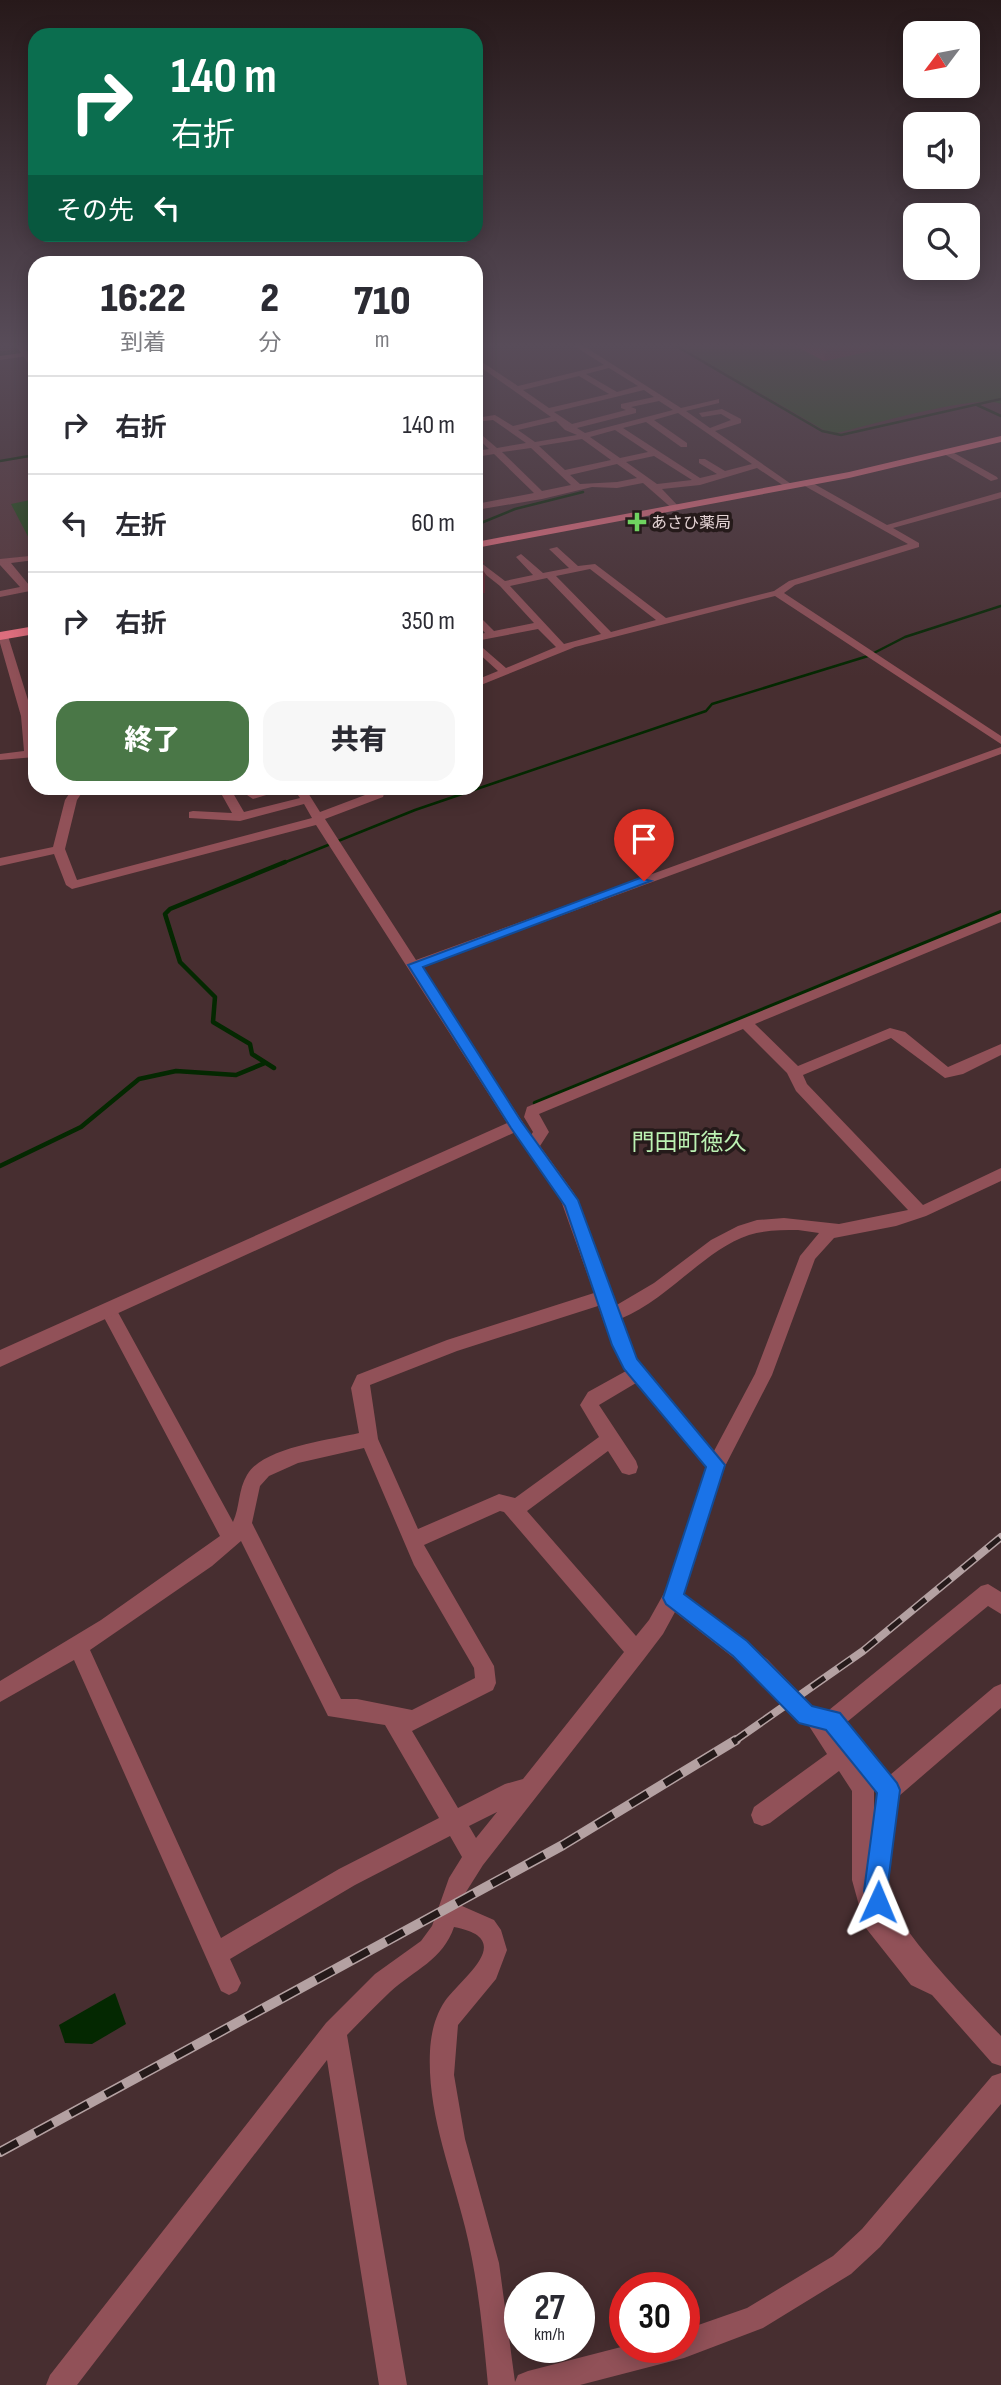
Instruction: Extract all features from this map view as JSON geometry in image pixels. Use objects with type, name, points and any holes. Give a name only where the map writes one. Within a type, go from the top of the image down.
[{"type":"highway","points":[[483,544],[806,483],[937,454]]},
{"type":"highway","points":[[1,636],[28,631]]},
{"type":"street","points":[[499,454],[542,496]]},
{"type":"street","points":[[544,454],[578,487]]},
{"type":"street","points":[[606,454],[655,487],[676,508]]},
{"type":"street","points":[[565,473],[650,454]]},
{"type":"street","points":[[657,454],[701,482]]},
{"type":"street","points":[[743,454],[790,486]]},
{"type":"street","points":[[951,454],[994,478]]},
{"type":"street","points":[[702,461],[722,473]]},
{"type":"street","points":[[655,487],[701,482],[722,473],[757,464]]},
{"type":"street","points":[[483,505],[578,487],[643,480]]},
{"type":"street","points":[[483,681],[562,648],[777,593],[792,583],[915,545],[806,483]]},
{"type":"street","points":[[483,494],[494,503]]},
{"type":"street","points":[[885,528],[1001,495]]},
{"type":"street","points":[[981,499],[1001,509]]},
{"type":"street","points":[[554,549],[575,568]]},
{"type":"street","points":[[521,557],[545,575],[608,635]]},
{"type":"street","points":[[3,562],[28,559]]},
{"type":"street","points":[[3,562],[28,585]]},
{"type":"street","points":[[503,583],[592,566],[663,621]]},
{"type":"street","points":[[483,567],[503,583],[562,648]]},
{"type":"street","points":[[0,581],[18,576]]},
{"type":"street","points":[[0,594],[28,589]]},
{"type":"street","points":[[777,593],[1001,741]]},
{"type":"street","points":[[483,624],[492,635]]},
{"type":"street","points":[[483,637],[541,625]]},
{"type":"street","points":[[1,636],[28,707]]},
{"type":"street","points":[[483,652],[506,673]]},
{"type":"street","points":[[0,669],[13,667]]},
{"type":"street","points":[[415,965],[1001,750]]},
{"type":"street","points":[[0,757],[28,754]]},
{"type":"street","points":[[74,795],[59,849],[72,885],[319,819],[377,795]]},
{"type":"street","points":[[228,795],[240,817]]},
{"type":"street","points":[[193,815],[240,817],[300,795]]},
{"type":"street","points":[[304,795],[516,1125],[572,1205],[624,1353],[715,1465]]},
{"type":"street","points":[[0,862],[59,849]]},
{"type":"street","points":[[532,1146],[541,1132],[532,1117],[532,1111],[999,921]]},
{"type":"street","points":[[745,1023],[794,1073],[801,1087],[920,1212]]},
{"type":"street","points":[[794,1073],[890,1032],[900,1035],[945,1073],[958,1070],[1001,1049]]},
{"type":"street","points":[[0,1359],[516,1125]]},
{"type":"street","points":[[108,1310],[237,1531],[330,1704],[335,1709],[357,1709],[413,1721],[486,1683],[484,1666],[412,1541],[369,1439],[360,1388],[363,1380],[453,1345],[648,1298],[733,1234],[757,1227],[783,1224],[839,1230],[896,1220],[920,1212],[1001,1174]]},
{"type":"street","points":[[60,2385],[334,2031],[383,1982],[429,1949],[449,1915],[457,1885],[475,1857],[637,1652],[673,1598],[715,1465],[764,1375],[801,1267],[820,1242],[839,1230]]},
{"type":"street","points":[[629,1467],[589,1405],[594,1397],[638,1373]]},
{"type":"street","points":[[514,1510],[610,1438]]},
{"type":"street","points":[[0,1692],[78,1647],[211,1556],[237,1531],[250,1484],[260,1472],[286,1460],[369,1439]]},
{"type":"street","points":[[412,1541],[499,1502],[514,1510],[637,1652]]},
{"type":"street","points":[[942,1986],[919,1978],[873,1919],[863,1880],[866,1796],[862,1782],[820,1729],[825,1720],[997,1593]]},
{"type":"street","points":[[673,1598],[740,1648],[806,1715],[825,1720],[889,1790]]},
{"type":"street","points":[[78,1647],[229,1983]]},
{"type":"street","points":[[1001,1694],[889,1790],[876,1891],[878,1902],[893,1928],[1001,2054]]},
{"type":"street","points":[[392,1718],[475,1857]]},
{"type":"street","points":[[762,1815],[842,1756]]},
{"type":"street","points":[[216,1954],[347,1877],[513,1791],[528,1789]]},
{"type":"street","points":[[449,1915],[477,1922],[492,1933],[496,1946],[493,1965],[459,2002],[447,2023],[440,2082],[450,2136],[477,2224],[487,2272],[502,2385]]},
{"type":"street","points":[[334,2031],[393,2385]]},
{"type":"street","points":[[700,2338],[754,2319],[842,2265],[871,2238],[1001,2085]]},
{"type":"street","points":[[528,2385],[612,2363]]},
{"type":"shaded area","points":[[28,457],[28,556],[0,560],[0,462]]},
{"type":"shaded area","points":[[28,500],[28,537],[11,504]]},
{"type":"shaded area","points":[[115,1993],[126,2024],[92,2044],[65,2043],[59,2025]]},
{"type":"waterway","points":[[0,461],[28,456]]},
{"type":"waterway","points":[[483,522],[515,509],[583,492]]},
{"type":"waterway","points":[[483,787],[706,711],[712,704],[868,656],[905,637],[1001,606]]},
{"type":"waterway","points":[[281,864],[459,795]]},
{"type":"waterway","points":[[274,1068],[252,1054],[250,1044],[213,1022],[215,997],[180,962],[165,914],[170,909],[285,862]]},
{"type":"waterway","points":[[535,1103],[1001,912]]},
{"type":"waterway","points":[[0,1166],[81,1127],[139,1079],[176,1071],[236,1075],[265,1063]]},
{"type":"railway","points":[[735,1741],[863,1651],[1001,1537]]},
{"type":"railway","points":[[0,2152],[563,1845],[735,1741]]},
{"type":"place","name":"あさひ薬局","points":[[637,522]]},
{"type":"district","name":"門田町徳久","points":[[689,1142]]},
{"type":"route","points":[[644,881],[415,965],[516,1125],[551,1170],[572,1205],[624,1353],[715,1465],[673,1598],[740,1648],[806,1715],[817,1720],[832,1721],[889,1790],[876,1891],[878,1902]]}]
